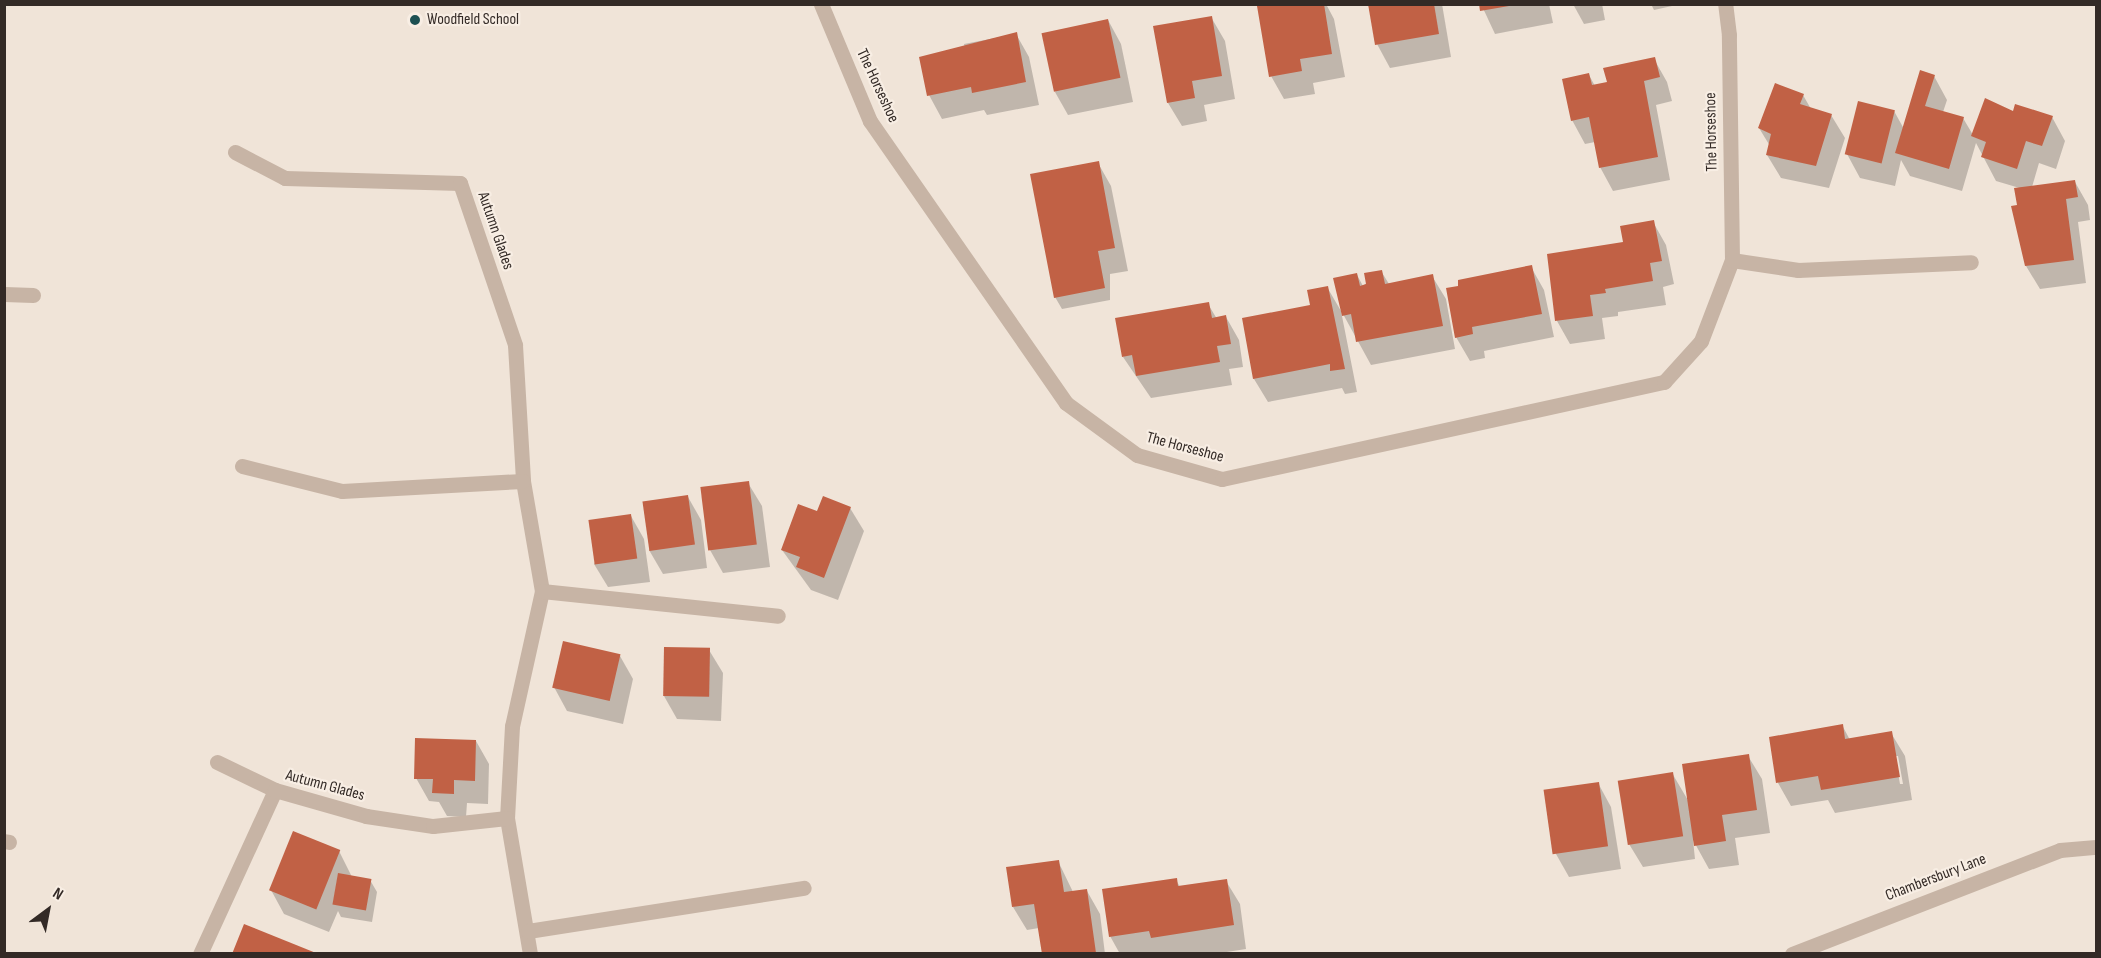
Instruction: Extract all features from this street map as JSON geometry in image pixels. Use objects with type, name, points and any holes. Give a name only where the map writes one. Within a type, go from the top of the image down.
[{"type":"street","name":"The Horseshoe","points":[[820,4],[870,121],[1066,403],[1137,455],[1222,479],[1664,382],[1701,341],[1732,260],[1729,35],[1725,4]]},
{"type":"street","name":"Autumn Glades","points":[[235,152],[285,178],[460,183],[515,345],[523,481],[542,591],[512,726],[507,818],[528,931],[530,954]]},
{"type":"street","points":[[1732,260],[1798,270],[1971,262]]},
{"type":"street","points":[[4,294],[33,295]]},
{"type":"street","points":[[242,466],[342,491],[523,481]]},
{"type":"street","points":[[542,591],[778,616]]},
{"type":"street","points":[[217,762],[275,790]]},
{"type":"street","name":"Autumn Glades","points":[[200,954],[275,790],[366,816],[433,826],[507,818]]},
{"type":"street","name":"Chambersbury Lane","points":[[1792,954],[2060,850],[2097,847]]},
{"type":"street","points":[[528,931],[804,888]]},
{"type":"building","points":[[1324,4],[1332,54],[1300,59],[1302,71],[1269,77],[1257,6]]},
{"type":"building","points":[[1368,4],[1434,4],[1439,34],[1375,45]]},
{"type":"building","points":[[1479,4],[1509,4],[1509,6],[1480,11]]},
{"type":"building","points":[[1212,16],[1222,76],[1192,81],[1195,98],[1167,103],[1153,26]]},
{"type":"building","points":[[1108,19],[1120,78],[1054,92],[1041,33]]},
{"type":"building","points":[[1017,32],[1026,82],[972,93],[971,87],[927,96],[919,57]]},
{"type":"building","points":[[1655,57],[1660,77],[1644,81],[1658,157],[1599,168],[1589,117],[1571,121],[1562,79],[1589,73],[1592,85],[1607,82],[1603,68]]},
{"type":"building","points":[[1920,70],[1935,75],[1925,106],[1964,117],[1949,169],[1895,153]]},
{"type":"building","points":[[1775,83],[1804,94],[1800,104],[1832,114],[1816,166],[1766,155],[1771,134],[1758,128]]},
{"type":"building","points":[[1985,98],[2013,111],[2015,104],[2053,116],[2042,146],[2026,141],[2017,169],[1981,157],[1986,142],[1971,136]]},
{"type":"building","points":[[1858,101],[1895,110],[1882,164],[1845,154]]},
{"type":"building","points":[[1099,161],[1115,248],[1098,251],[1105,288],[1054,298],[1030,174]]},
{"type":"building","points":[[2075,180],[2078,197],[2066,199],[2074,260],[2025,266],[2011,206],[2017,205],[2014,188]]},
{"type":"building","points":[[1654,220],[1662,261],[1650,263],[1653,281],[1605,289],[1606,293],[1590,295],[1593,316],[1555,321],[1547,254],[1623,242],[1620,226]]},
{"type":"building","points":[[1532,265],[1542,314],[1472,327],[1473,334],[1455,338],[1446,288],[1458,286],[1458,280]]},
{"type":"building","points":[[1382,270],[1385,284],[1433,274],[1443,326],[1356,342],[1351,314],[1342,316],[1333,278],[1357,273],[1360,286],[1366,284],[1364,273]]},
{"type":"building","points":[[1328,286],[1345,369],[1330,371],[1330,364],[1253,379],[1242,318],[1310,305],[1307,290]]},
{"type":"building","points":[[1209,302],[1212,318],[1226,315],[1231,344],[1217,346],[1220,362],[1136,376],[1132,355],[1122,357],[1115,318]]},
{"type":"building","points":[[749,481],[757,545],[708,550],[700,487]]},
{"type":"building","points":[[688,495],[695,545],[649,551],[642,501]]},
{"type":"building","points":[[823,496],[851,507],[824,578],[796,567],[800,557],[781,550],[798,504],[817,511]]},
{"type":"building","points":[[631,514],[637,559],[595,565],[588,520]]},
{"type":"building","points":[[563,641],[620,654],[610,701],[552,688]]},
{"type":"building","points":[[664,647],[710,648],[709,697],[663,696]]},
{"type":"building","points":[[1843,724],[1845,739],[1892,731],[1900,777],[1821,790],[1818,776],[1776,783],[1769,737]]},
{"type":"building","points":[[415,738],[476,740],[475,781],[454,780],[454,794],[432,793],[433,779],[414,779]]},
{"type":"building","points":[[1749,754],[1757,810],[1722,815],[1726,841],[1694,846],[1682,764]]},
{"type":"building","points":[[1673,772],[1683,836],[1628,845],[1618,781]]},
{"type":"building","points":[[1599,782],[1608,846],[1553,854],[1544,790]]},
{"type":"building","points":[[293,831],[340,850],[316,909],[269,890]]},
{"type":"building","points":[[1059,860],[1064,892],[1087,889],[1096,953],[1042,954],[1034,904],[1012,907],[1006,867]]},
{"type":"building","points":[[338,873],[371,879],[366,910],[332,905]]},
{"type":"building","points":[[1177,878],[1178,886],[1227,879],[1234,925],[1151,938],[1149,931],[1109,937],[1102,889]]},
{"type":"building","points":[[244,924],[316,953],[316,954],[232,954]]},
{"type":"place","name":"Woodfield School","points":[[415,20]]}]
